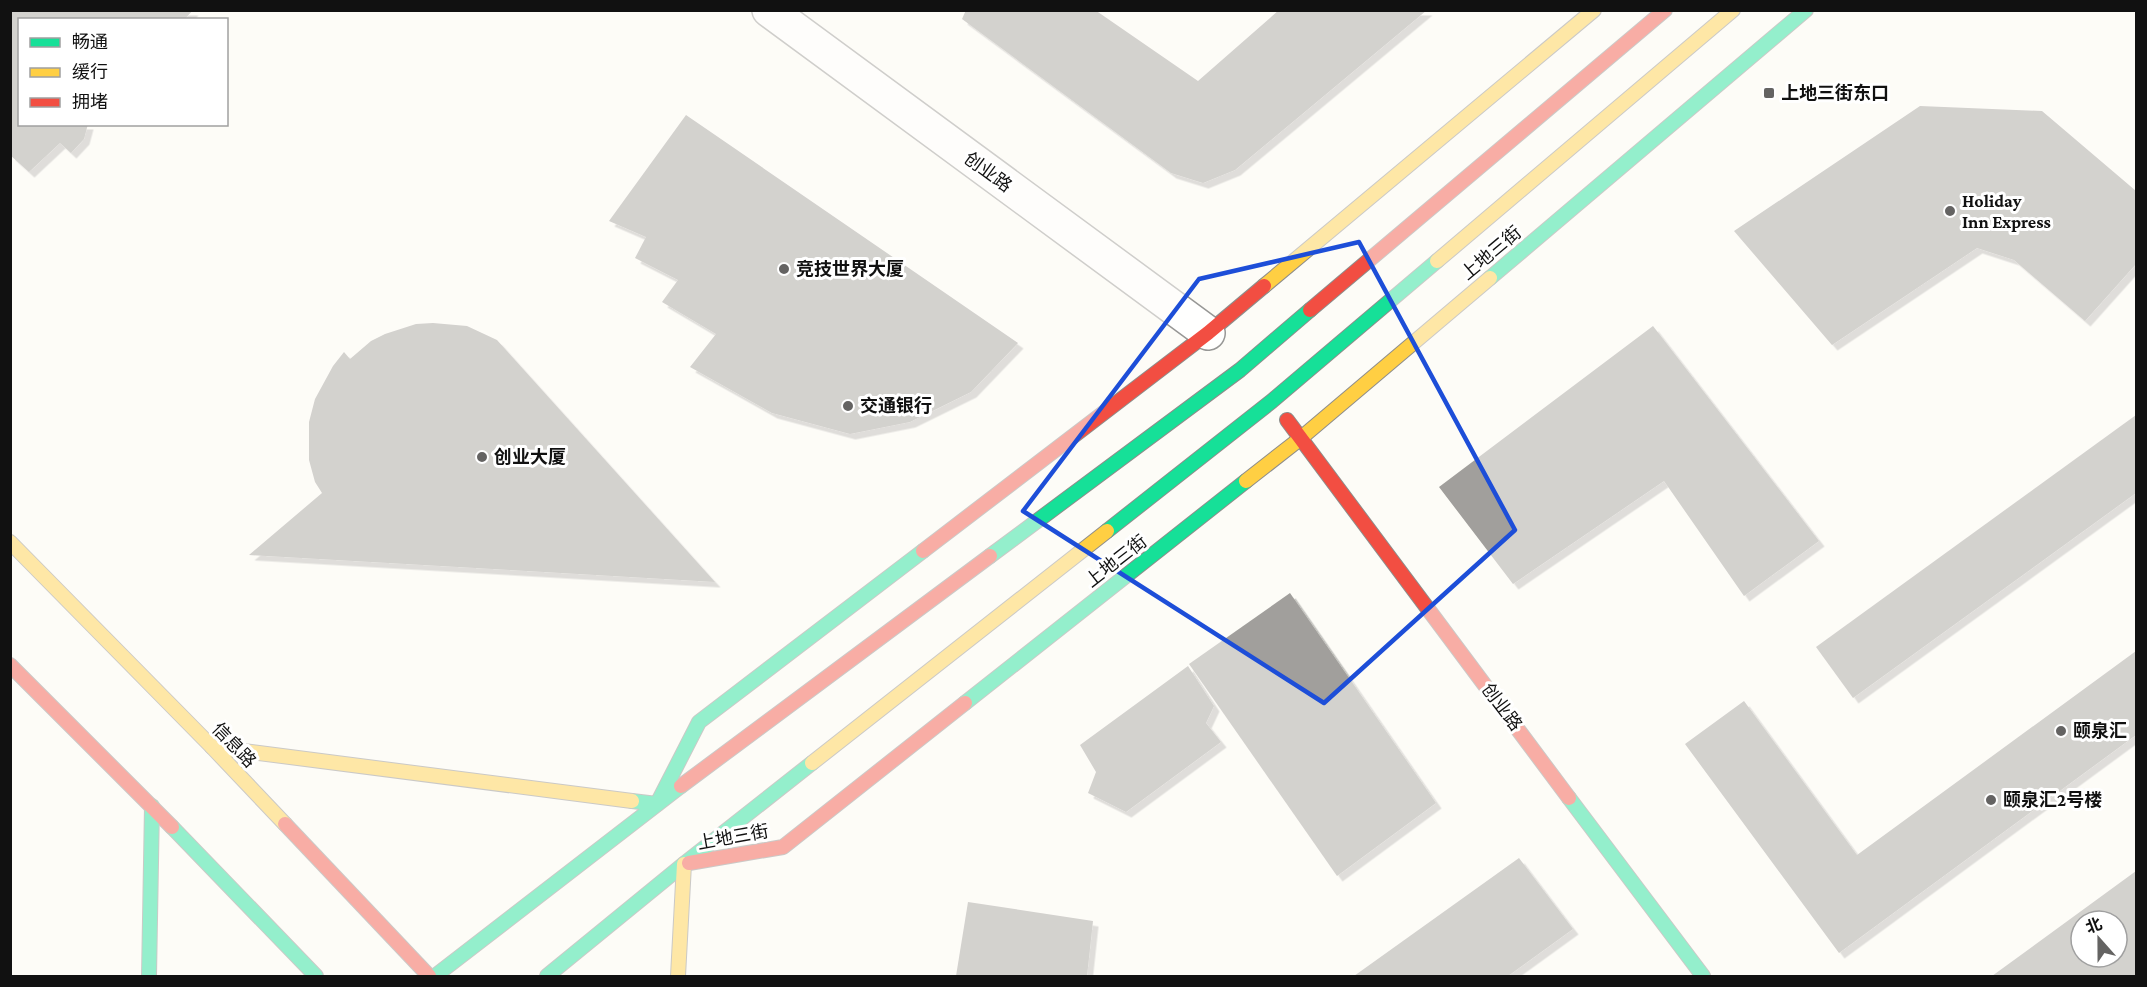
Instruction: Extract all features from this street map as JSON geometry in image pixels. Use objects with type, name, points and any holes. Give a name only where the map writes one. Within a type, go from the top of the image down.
[{"type":"main road","points":[[657,804],[699,723],[1211,336],[1594,10]]},
{"type":"main road","points":[[435,976],[657,804],[1237,366],[1665,10]]},
{"type":"main road","name":"上地三街","points":[[684,864],[1272,401],[1733,10]]},
{"type":"main road","name":"上地三街","points":[[684,864],[783,847],[1301,438],[1806,10]]},
{"type":"main road","name":"创业路","points":[[1272,401],[1703,976]]},
{"type":"main road","name":"信息路","points":[[10,542],[212,747],[429,976]]},
{"type":"main road","points":[[10,665],[152,806],[316,976]]},
{"type":"main road","points":[[212,747],[657,804]]},
{"type":"main road","points":[[149,976],[152,806]]},
{"type":"main road","points":[[547,976],[684,864]]},
{"type":"main road","points":[[678,976],[684,864]]},
{"type":"street","name":"创业路","points":[[769,10],[1211,336]]},
{"type":"highlighted area","points":[[1359,242],[1515,530],[1324,703],[1023,511],[1199,279]]},
{"type":"building","points":[[10,10],[193,10],[186,18],[18,18],[18,126],[87,126],[84,139],[71,153],[60,143],[29,172],[10,155]]},
{"type":"building","points":[[966,10],[1095,10],[1198,81],[1279,10],[1427,10],[1235,170],[1203,183],[1171,173],[962,19]]},
{"type":"building","name":"Holiday Inn Express","points":[[1920,106],[2042,111],[2136,191],[2136,264],[2085,321],[2014,260],[1977,248],[1832,345],[1734,231]]},
{"type":"building","name":"竞技世界大厦","points":[[686,115],[1018,343],[971,392],[910,422],[850,434],[772,413],[690,367],[716,334],[662,302],[678,280],[635,258],[646,237],[609,221]]},
{"type":"building","name":"创业大厦","points":[[416,324],[467,326],[497,340],[715,582],[249,555],[322,493],[315,482],[309,460],[309,422],[315,399],[333,366],[344,352],[350,359],[371,341],[385,334]]},
{"type":"building","points":[[1653,326],[1819,541],[1744,596],[1664,481],[1513,584],[1439,487]]},
{"type":"building","points":[[2136,415],[2136,493],[1853,698],[1816,647]]},
{"type":"building","points":[[1290,593],[1436,803],[1337,876],[1189,664]]},
{"type":"building","name":"颐泉汇2号楼","points":[[2136,651],[2136,735],[1839,953],[1685,744],[1744,701],[1857,855]]},
{"type":"building","points":[[1188,666],[1214,706],[1206,723],[1221,742],[1126,812],[1088,793],[1096,772],[1080,745]]},
{"type":"building","points":[[1519,858],[1573,929],[1508,976],[1354,976]]},
{"type":"building","points":[[2136,871],[2136,976],[1992,976],[2069,920],[2069,969],[2129,969],[2129,909],[2084,909]]},
{"type":"building","points":[[968,902],[1093,921],[1087,976],[956,976]]},
{"type":"traffic: fast","points":[[1490,278],[1806,10]]},
{"type":"traffic: fast","points":[[1107,531],[1272,401],[1437,261]]},
{"type":"traffic: fast","points":[[990,556],[1240,370],[1310,310]]},
{"type":"traffic: fast","points":[[965,703],[1246,481]]},
{"type":"traffic: fast","points":[[632,801],[657,804],[699,722],[923,551]]},
{"type":"traffic: fast","points":[[547,976],[812,763]]},
{"type":"traffic: fast","points":[[435,976],[681,786]]},
{"type":"traffic: fast","points":[[1569,798],[1703,976]]},
{"type":"traffic: fast","points":[[149,976],[152,806]]},
{"type":"traffic: fast","points":[[172,827],[316,976]]},
{"type":"traffic: slow","points":[[1264,286],[1594,10]]},
{"type":"traffic: slow","points":[[1437,261],[1733,10]]},
{"type":"traffic: slow","points":[[1246,481],[1301,438],[1490,278]]},
{"type":"traffic: slow","points":[[812,763],[1107,531]]},
{"type":"traffic: slow","points":[[10,542],[285,824]]},
{"type":"traffic: slow","points":[[212,747],[632,801]]},
{"type":"traffic: slow","points":[[678,976],[684,864]]},
{"type":"traffic: jam","points":[[1310,310],[1665,10]]},
{"type":"traffic: jam","points":[[923,551],[1208,333],[1264,286]]},
{"type":"traffic: jam","points":[[1287,420],[1569,798]]},
{"type":"traffic: jam","points":[[681,786],[990,556]]},
{"type":"traffic: jam","points":[[10,665],[172,827]]},
{"type":"traffic: jam","points":[[689,863],[783,847],[965,703]]},
{"type":"traffic: jam","points":[[285,824],[429,976]]},
{"type":"place","name":"上地三街东口","points":[[1769,93]]},
{"type":"place","name":"Holiday Inn Express","points":[[1950,211]]},
{"type":"place","name":"竞技世界大厦","points":[[784,269]]},
{"type":"place","name":"交通银行","points":[[848,406]]},
{"type":"place","name":"创业大厦","points":[[482,457]]},
{"type":"place","name":"颐泉汇","points":[[2061,731]]},
{"type":"place","name":"颐泉汇2号楼","points":[[1991,800]]}]
